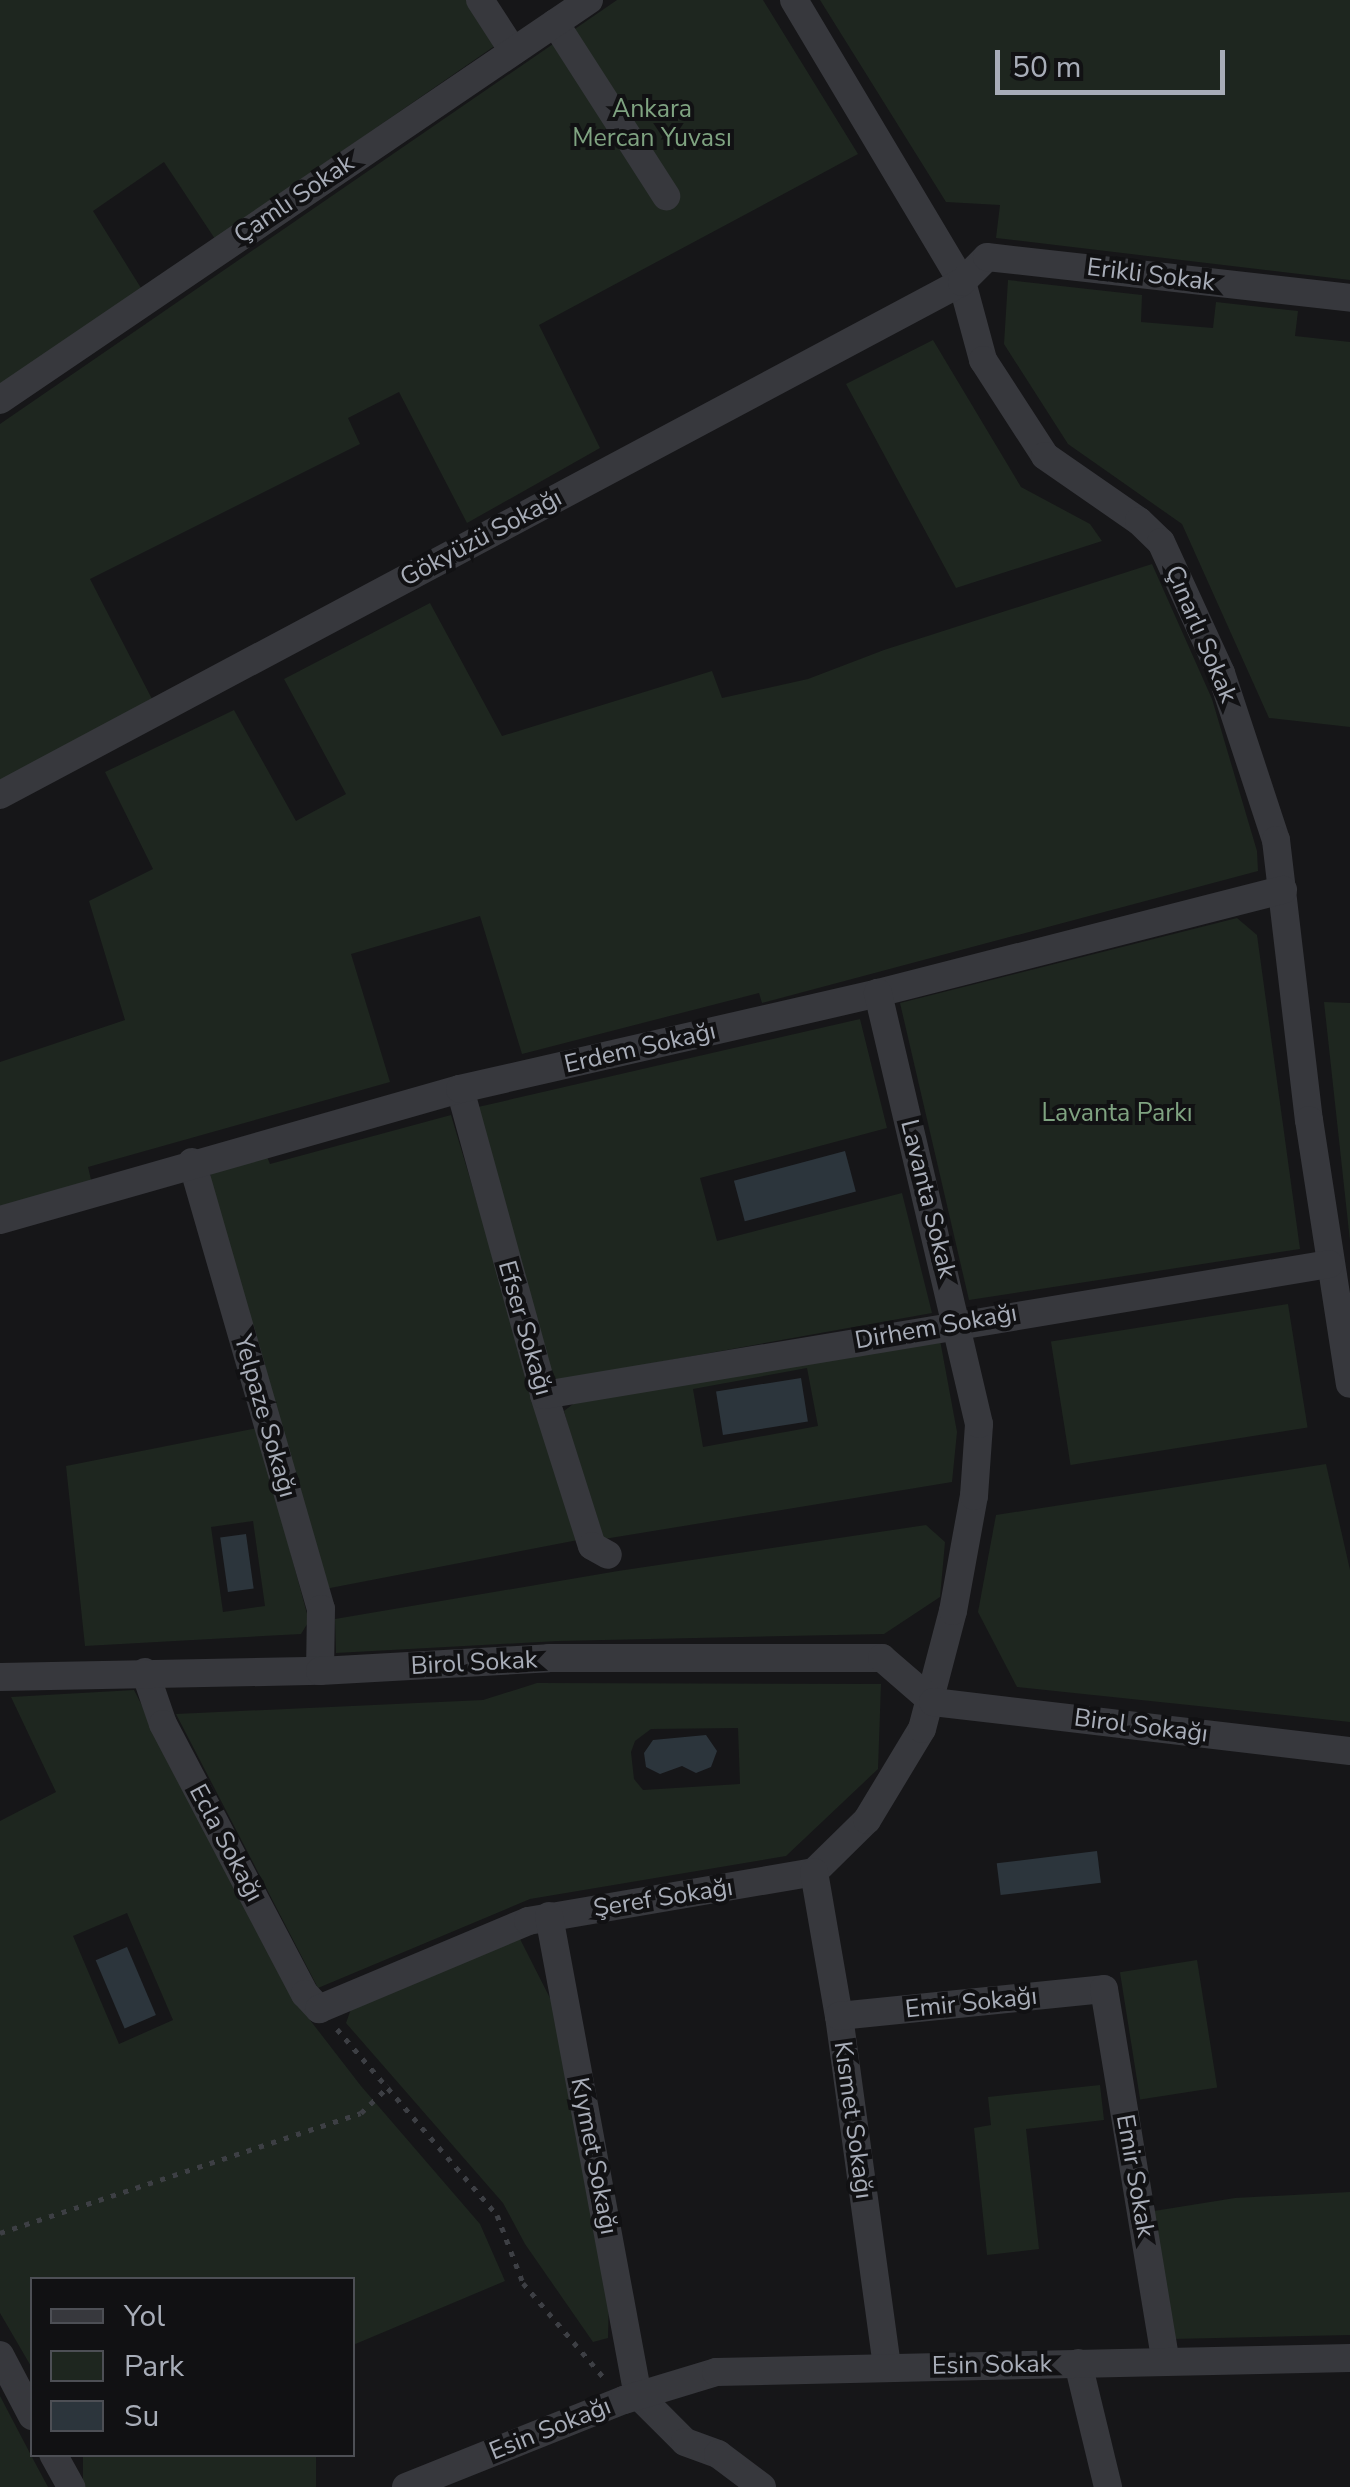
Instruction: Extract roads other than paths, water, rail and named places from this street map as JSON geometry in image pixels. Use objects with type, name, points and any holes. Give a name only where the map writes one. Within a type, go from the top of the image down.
[{"type":"street","points":[[480,0],[513,51]]},
{"type":"street","name":"Çamlı Sokak","points":[[0,400],[589,0]]},
{"type":"street","name":"Çınarlı Sokak","points":[[794,0],[962,282],[983,360],[1045,456],[1139,521],[1161,542],[1221,673],[1276,840],[1330,1264],[1350,1384]]},
{"type":"street","points":[[555,23],[666,196]]},
{"type":"street","name":"Erikli Sokak","points":[[962,282],[987,257],[1350,298]]},
{"type":"street","name":"Gökyüzü Sokağı","points":[[0,795],[962,282]]},
{"type":"street","name":"Erdem Sokağı","points":[[0,1220],[192,1162],[460,1089],[878,993],[1283,890]]},
{"type":"street","name":"Lavanta Sokak","points":[[878,993],[979,1424],[974,1496],[933,1702]]},
{"type":"street","name":"Efser Sokağı","points":[[460,1089],[544,1394],[592,1546],[608,1555]]},
{"type":"street","name":"Yelpaze Sokağı","points":[[192,1162],[321,1609],[320,1672]]},
{"type":"street","name":"Dirhem Sokağı","points":[[544,1394],[958,1322],[1330,1264]]},
{"type":"street","name":"Birol Sokak","points":[[0,1677],[320,1672],[549,1658],[882,1658],[933,1702]]},
{"type":"street","name":"Ecla Sokağı","points":[[145,1672],[164,1724],[306,1994],[319,2008]]},
{"type":"street","points":[[814,1872],[866,1820],[922,1730],[933,1702]]},
{"type":"street","name":"Birol Sokağı","points":[[933,1702],[1350,1751]]},
{"type":"street","name":"Şeref Sokağı","points":[[319,2008],[550,1916],[814,1872]]},
{"type":"street","name":"Kısmet Sokağı","points":[[814,1872],[839,2016],[887,2368]]},
{"type":"street","name":"Kıymet Sokağı","points":[[550,1916],[631,2398]]},
{"type":"street","name":"Emir Sokağı","points":[[839,2016],[1104,1989]]},
{"type":"street","name":"Emir Sokak","points":[[1104,1989],[1166,2362]]},
{"type":"street","points":[[0,2355],[30,2412]]},
{"type":"street","name":"Esin Sokak","points":[[631,2398],[716,2372],[1350,2358]]},
{"type":"street","points":[[1078,2363],[1108,2487]]},
{"type":"street","points":[[631,2398],[685,2442],[718,2454],[762,2487]]},
{"type":"street","name":"Esin Sokağı","points":[[406,2487],[631,2398]]},
{"type":"street","points":[[55,2457],[71,2487]]},
{"type":"water","points":[[845,1151],[856,1192],[745,1221],[734,1181]]},
{"type":"water","points":[[801,1378],[808,1421],[723,1435],[716,1391]]},
{"type":"water","points":[[246,1534],[254,1588],[228,1592],[220,1538]]},
{"type":"water","points":[[706,1735],[717,1751],[711,1767],[696,1773],[682,1766],[660,1774],[646,1767],[644,1753],[653,1740]]},
{"type":"water","points":[[1097,1851],[1101,1883],[1001,1895],[997,1863]]},
{"type":"water","points":[[127,1947],[156,2015],[125,2028],[96,1960]]},
{"type":"park label","name":"Ankara Mercan Yuvası","points":[[652,124]]},
{"type":"park label","name":"Lavanta Parkı","points":[[1117,1113]]}]
